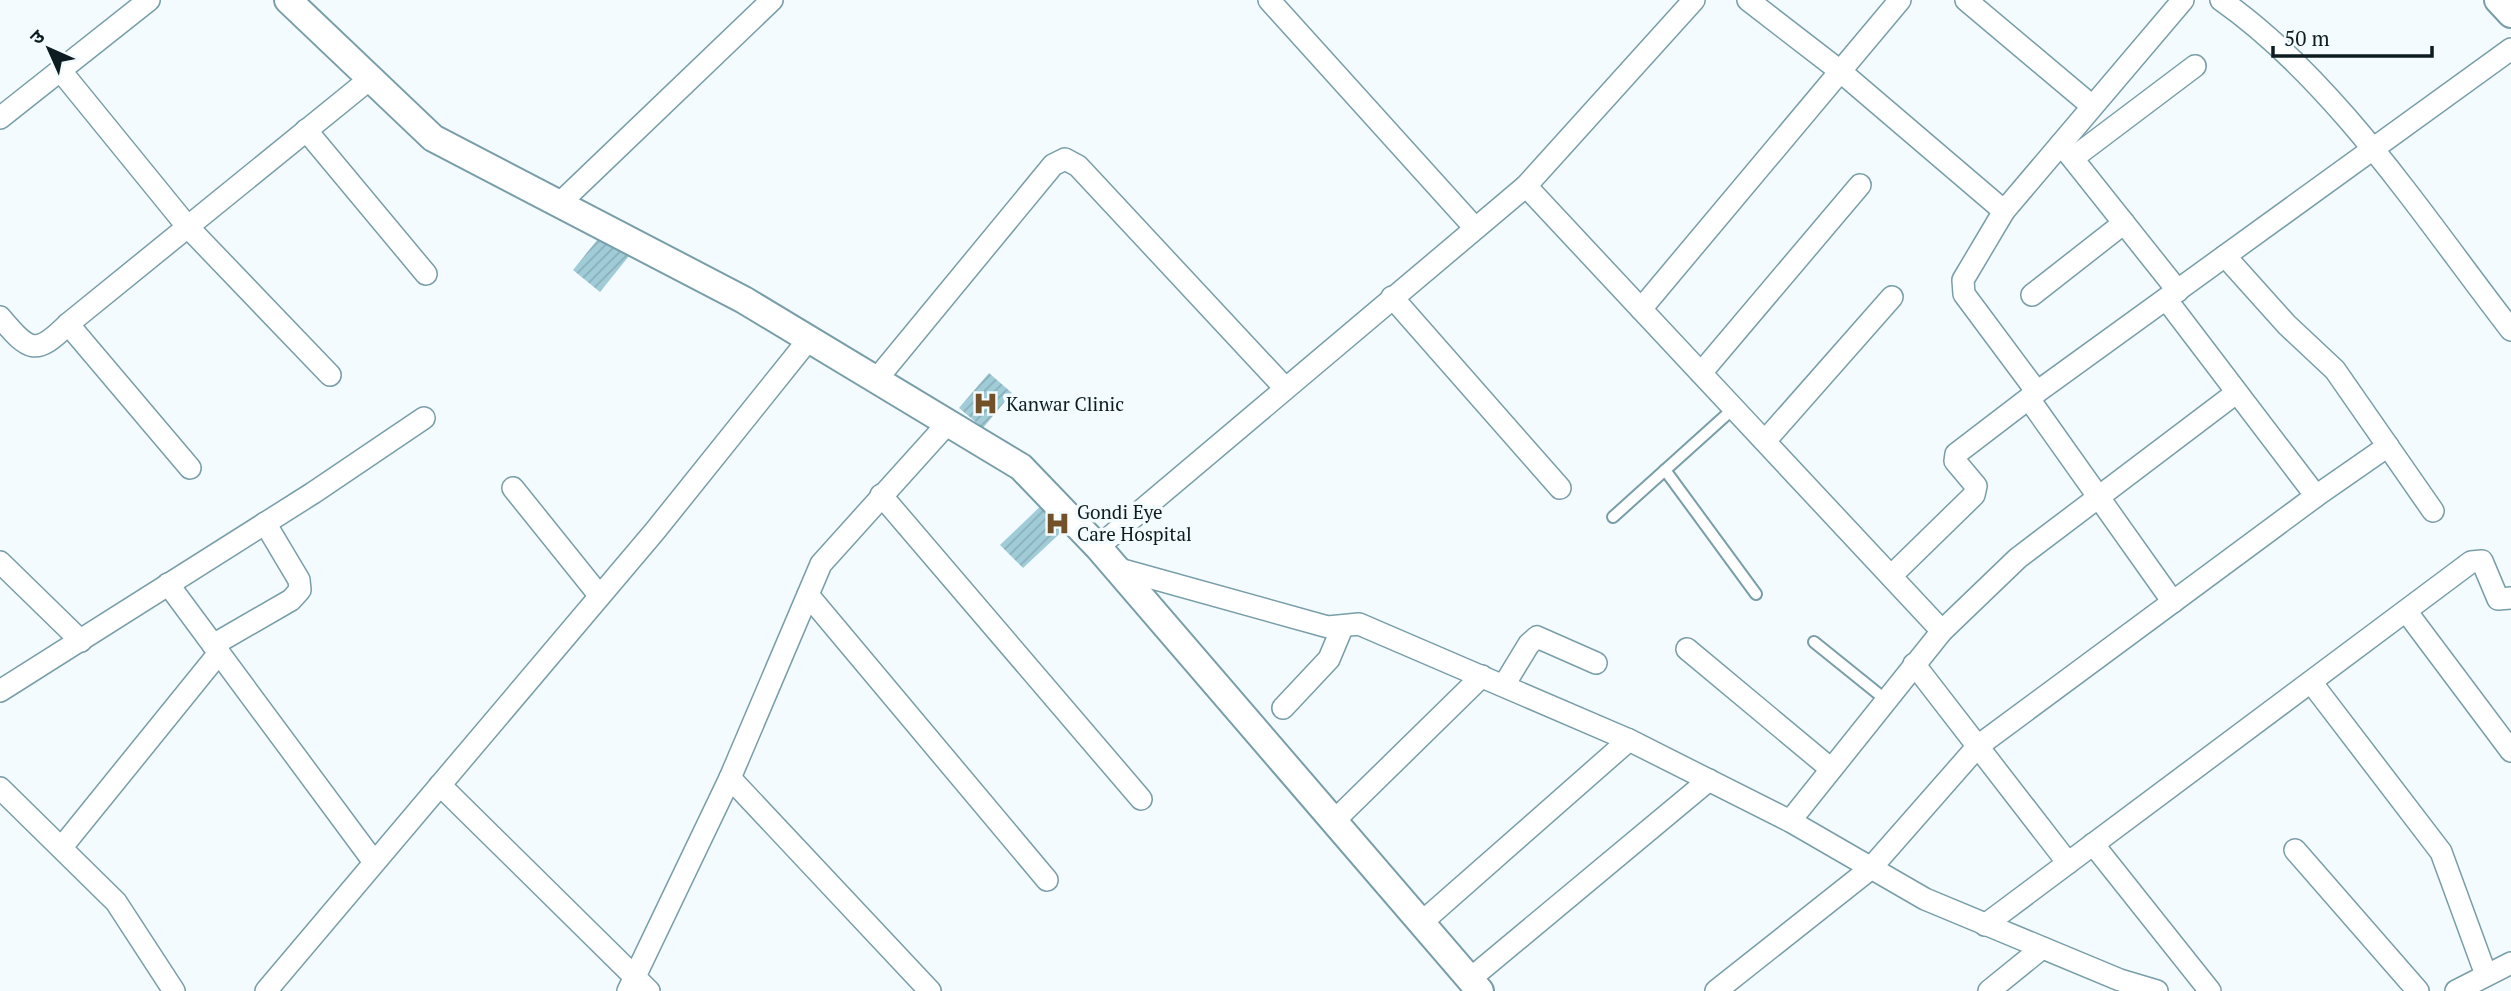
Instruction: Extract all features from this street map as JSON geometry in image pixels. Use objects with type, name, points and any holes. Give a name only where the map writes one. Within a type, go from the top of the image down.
[{"type":"street","points":[[0,118],[149,0]]},
{"type":"street","points":[[288,0],[433,138],[744,300],[1021,467],[1098,547],[1475,985],[1709,780]]},
{"type":"street","points":[[559,204],[772,0]]},
{"type":"street","points":[[1269,0],[1475,228]]},
{"type":"street","points":[[1098,547],[1526,186],[1693,0]]},
{"type":"street","points":[[1748,0],[1840,71],[2004,211]]},
{"type":"street","points":[[1641,309],[1900,0]]},
{"type":"street","points":[[1966,0],[2092,106]]},
{"type":"street","points":[[2221,0],[2289,53],[2372,150],[2511,330]]},
{"type":"street","points":[[2498,0],[2511,14]]},
{"type":"street","points":[[2067,151],[2092,106],[2178,1]]},
{"type":"street","points":[[1891,576],[1974,495],[1976,486],[1955,461],[1956,454],[2511,49]]},
{"type":"street","points":[[2173,602],[2099,497],[1961,286],[2004,211],[2067,151],[2195,66]]},
{"type":"street","points":[[60,70],[187,226],[330,376]]},
{"type":"street","points":[[0,317],[20,341],[35,347],[50,342],[68,324],[187,226],[371,78]]},
{"type":"street","points":[[306,130],[426,274]]},
{"type":"street","points":[[2067,151],[2124,223],[2236,393],[2316,496]]},
{"type":"street","points":[[876,380],[973,258],[1053,165],[1065,159],[1078,166],[1285,388]]},
{"type":"street","points":[[1701,373],[1860,185]]},
{"type":"street","points":[[1526,186],[1942,631]]},
{"type":"street","points":[[2032,295],[2124,223]]},
{"type":"street","points":[[2225,257],[2287,325],[2335,370],[2433,511]]},
{"type":"street","points":[[1392,297],[1560,488]]},
{"type":"street","points":[[1765,441],[1892,297]]},
{"type":"street","points":[[68,324],[190,468]]},
{"type":"street","points":[[265,991],[655,531],[809,340]]},
{"type":"street","points":[[1790,821],[1942,631],[2018,558],[2236,393]]},
{"type":"street","points":[[0,691],[265,523],[424,418]]},
{"type":"street","points":[[440,785],[637,986],[825,556],[948,423]]},
{"type":"street","points":[[1716,991],[1870,869],[1978,746],[2316,496],[2388,446]]},
{"type":"street","points":[[513,488],[599,595]]},
{"type":"street","points":[[881,495],[1141,799]]},
{"type":"street","points":[[62,847],[216,649],[291,600],[300,590],[299,580],[265,523]]},
{"type":"street","points":[[1984,925],[2476,559],[2486,567],[2498,599],[2511,598]]},
{"type":"street","points":[[0,562],[81,641]]},
{"type":"street","points":[[1116,568],[1328,627],[1342,628],[1359,624],[1629,740],[1790,821],[1925,899],[2120,980],[2157,991]]},
{"type":"street","points":[[168,584],[374,862]]},
{"type":"street","points":[[808,595],[1047,880]]},
{"type":"street","points":[[2406,611],[2511,751]]},
{"type":"street","points":[[1283,708],[1329,659],[1342,628]]},
{"type":"street","points":[[1504,685],[1529,644],[1537,637],[1596,663]]},
{"type":"street","points":[[1686,649],[1831,769]]},
{"type":"street","points":[[1914,664],[2068,863]]},
{"type":"street","points":[[1333,822],[1482,676]]},
{"type":"street","points":[[2311,682],[2441,852],[2486,975]]},
{"type":"street","points":[[1421,923],[1629,740]]},
{"type":"street","points":[[730,778],[930,991]]},
{"type":"street","points":[[0,788],[116,902],[174,991]]},
{"type":"street","points":[[2093,844],[2210,991]]},
{"type":"street","points":[[2295,850],[2418,991]]},
{"type":"street","points":[[1989,991],[2042,948]]},
{"type":"street","points":[[2456,991],[2511,963]]},
{"type":"lane","points":[[1613,517],[1734,408]]},
{"type":"lane","points":[[1665,470],[1756,594]]},
{"type":"lane","points":[[1814,642],[1886,700]]},
{"type":"building","points":[[602,234],[629,256],[600,292],[573,270]]},
{"type":"building","points":[[989,373],[1012,393],[983,428],[959,408]]},
{"type":"building","points":[[1047,500],[1070,524],[1023,568],[1000,545]]},
{"type":"place","name":"Kanwar Clinic","points":[[986,404]]},
{"type":"place","name":"Gondi Eye Care Hospital","points":[[1057,523]]}]
